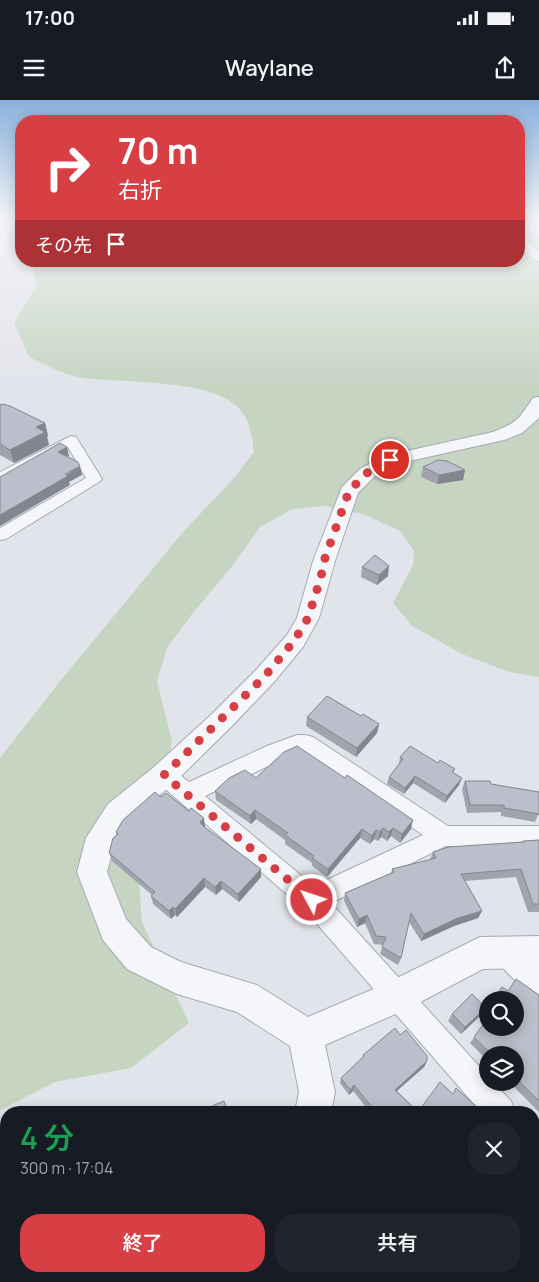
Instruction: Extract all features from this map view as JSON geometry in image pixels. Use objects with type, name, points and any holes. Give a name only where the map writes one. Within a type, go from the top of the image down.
[{"type":"street","points":[[320,1106],[306,1036],[245,996],[177,977],[138,958],[114,929],[92,872],[101,838],[118,812],[164,775],[265,676],[294,641],[308,618],[324,561],[349,491],[358,481],[379,465],[390,460],[498,436],[516,429],[531,417],[539,402]]},
{"type":"street","points":[[0,478],[71,440],[94,479],[0,535]]},
{"type":"street","points":[[186,794],[275,752],[305,743],[444,836]]},
{"type":"street","points":[[164,775],[312,900],[495,1106]]},
{"type":"street","points":[[312,900],[444,836],[539,836]]},
{"type":"street","points":[[306,1036],[397,996],[480,953],[523,952],[539,983]]},
{"type":"green space","points":[[35,274],[539,274],[539,677],[509,672],[462,654],[412,626],[393,603],[413,565],[414,551],[400,531],[363,514],[325,506],[293,509],[260,527],[233,565],[192,614],[167,648],[157,681],[172,741],[160,812],[138,867],[142,922],[189,1023],[131,1068],[55,1082],[8,1106],[0,1106],[0,758],[57,685],[183,532],[235,477],[254,452],[249,426],[242,412],[230,401],[213,393],[168,384],[76,377],[29,357],[14,323],[37,284]]},
{"type":"building","points":[[3,404],[45,423],[36,427],[45,432],[10,450],[0,444],[0,405]]},
{"type":"building","points":[[60,443],[67,447],[58,452],[78,462],[80,466],[65,474],[68,476],[0,515],[0,477]]},
{"type":"building","points":[[438,460],[447,461],[465,470],[439,475],[423,467]]},
{"type":"building","points":[[375,555],[389,566],[379,575],[362,567]]},
{"type":"building","points":[[327,696],[379,724],[357,748],[307,717]]},
{"type":"building","points":[[297,746],[345,778],[347,775],[413,820],[402,834],[393,828],[389,832],[383,828],[380,832],[376,830],[372,836],[362,829],[328,869],[312,858],[314,856],[285,835],[288,833],[255,810],[250,816],[215,791],[229,778],[245,770],[256,778],[284,752]]},
{"type":"building","points":[[410,746],[438,763],[440,760],[455,769],[452,772],[462,778],[447,796],[415,776],[405,788],[389,777],[403,759],[400,757]]},
{"type":"building","points":[[465,781],[490,781],[491,784],[539,792],[539,814],[504,808],[504,805],[470,805]]},
{"type":"building","points":[[155,792],[161,797],[166,793],[189,811],[191,808],[204,818],[200,822],[203,826],[261,869],[238,894],[221,881],[215,887],[204,878],[175,909],[173,907],[169,911],[151,896],[155,892],[109,853],[113,838],[118,834],[116,832],[123,820]]},
{"type":"building","points":[[539,840],[539,904],[533,904],[521,869],[461,874],[482,911],[458,918],[424,934],[411,913],[401,958],[382,947],[386,937],[376,936],[367,915],[359,919],[345,893],[394,872],[392,869],[436,858],[433,852],[448,847]]},
{"type":"building","points":[[516,979],[539,995],[539,1101],[524,1086],[524,1046],[483,1046],[474,1037],[479,1030],[479,1036],[524,1036],[524,991],[508,991]]},
{"type":"building","points":[[502,987],[508,991],[500,991]]},
{"type":"building","points":[[472,994],[479,1001],[479,1014],[465,1027],[452,1014]]},
{"type":"building","points":[[395,1028],[400,1035],[406,1030],[427,1056],[427,1061],[395,1090],[412,1106],[371,1106],[354,1085],[350,1090],[341,1078],[363,1055]]},
{"type":"building","points":[[440,1082],[453,1094],[456,1088],[476,1106],[422,1106]]},
{"type":"building","points":[[224,1101],[226,1106],[212,1106]]},
{"type":"route","points":[[312,900],[164,775],[265,676],[294,641],[308,618],[324,561],[349,491],[367,473],[390,460]]}]
